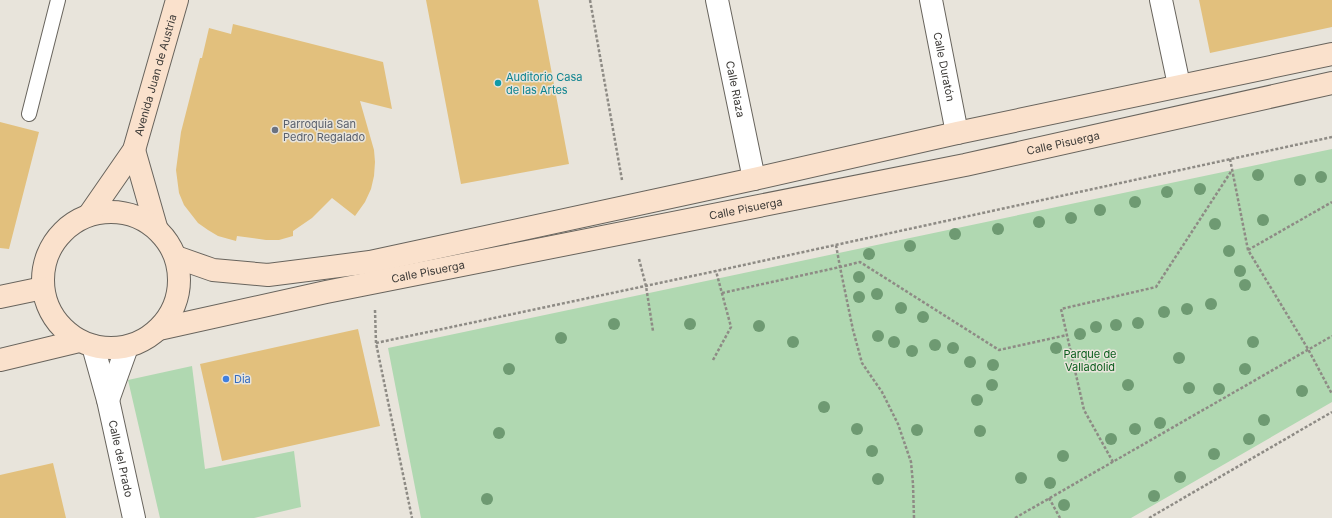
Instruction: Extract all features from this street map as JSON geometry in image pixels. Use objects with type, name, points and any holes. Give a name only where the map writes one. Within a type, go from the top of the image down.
[{"type":"street","name":"Avenida Juan de Austria","points":[[89,215],[134,150],[177,0]]},
{"type":"street","name":"Calle Riaza","points":[[717,0],[754,179]]},
{"type":"street","name":"Calle Duratón","points":[[931,0],[957,133]]},
{"type":"street","points":[[1161,0],[1179,85]]},
{"type":"street","name":"Calle Pisuerga","points":[[176,256],[213,270],[268,275],[370,262],[754,179],[957,133],[1179,85],[1332,54]]},
{"type":"street","name":"Calle Pisuerga","points":[[159,330],[318,293],[375,283],[965,165],[1332,83]]},
{"type":"street","name":"Avenida Juan de Austria","points":[[134,150],[156,227]]},
{"type":"street","points":[[112,211],[136,215],[156,227],[168,240],[176,256],[180,275],[179,294],[172,314],[159,330],[143,340],[127,347],[110,349],[86,343],[66,332],[55,319],[47,304],[43,288],[43,268],[49,250],[60,234],[74,222],[89,215],[112,211]]},
{"type":"street","points":[[0,297],[43,288]]},
{"type":"street","points":[[0,360],[86,343]]},
{"type":"street","name":"Calle del Prado","points":[[86,343],[108,400],[134,518]]},
{"type":"street","points":[[108,400],[127,347]]},
{"type":"lane","points":[[29,114],[58,0]]},
{"type":"path","points":[[590,0],[627,206]]},
{"type":"path","points":[[376,344],[1332,136]]},
{"type":"path","points":[[1230,159],[1248,250],[1308,349],[1332,394]]},
{"type":"path","points":[[1113,462],[1084,410],[1061,309],[1156,287],[1232,170]]},
{"type":"path","points":[[1248,250],[1332,202]]},
{"type":"path","points":[[633,231],[646,286],[652,331]]},
{"type":"path","points":[[836,245],[853,330],[862,363],[882,392],[898,424],[911,462],[914,518]]},
{"type":"path","points":[[722,293],[860,262],[999,350],[1067,335]]},
{"type":"path","points":[[713,360],[731,327],[716,271]]},
{"type":"path","points":[[375,283],[376,344],[412,518]]},
{"type":"path","points":[[1015,518],[1332,336]]},
{"type":"path","points":[[1150,518],[1332,412]]},
{"type":"path","points":[[1049,498],[1060,518]]},
{"type":"green space","name":"Parque de Valladolid","points":[[1332,149],[1332,402],[1131,518],[421,518],[388,348]]},
{"type":"green space","points":[[192,366],[205,469],[294,451],[301,507],[254,518],[160,518],[128,380]]},
{"type":"building","name":"Auditorio Casa de las Artes","points":[[426,0],[538,0],[569,164],[461,184]]},
{"type":"building","points":[[1199,0],[1332,0],[1332,27],[1210,53]]},
{"type":"building","name":"Parroquia San Pedro Regalado","points":[[233,24],[383,62],[392,109],[360,101],[374,150],[375,162],[371,189],[365,202],[355,216],[332,198],[312,218],[293,231],[293,236],[279,240],[266,240],[237,236],[236,241],[218,236],[208,230],[198,223],[184,205],[179,193],[176,170],[181,132],[200,58],[202,58],[209,28],[231,34]]},
{"type":"building","points":[[0,122],[39,132],[9,249],[0,248]]},
{"type":"building","points":[[358,329],[380,426],[222,461],[200,364]]},
{"type":"building","points":[[53,463],[66,518],[0,518],[0,475]]},
{"type":"place","name":"Auditorio Casa de las Artes","points":[[498,83]]},
{"type":"place","name":"Parroquia San Pedro Regalado","points":[[275,130]]},
{"type":"place","name":"Dia","points":[[226,379]]}]
